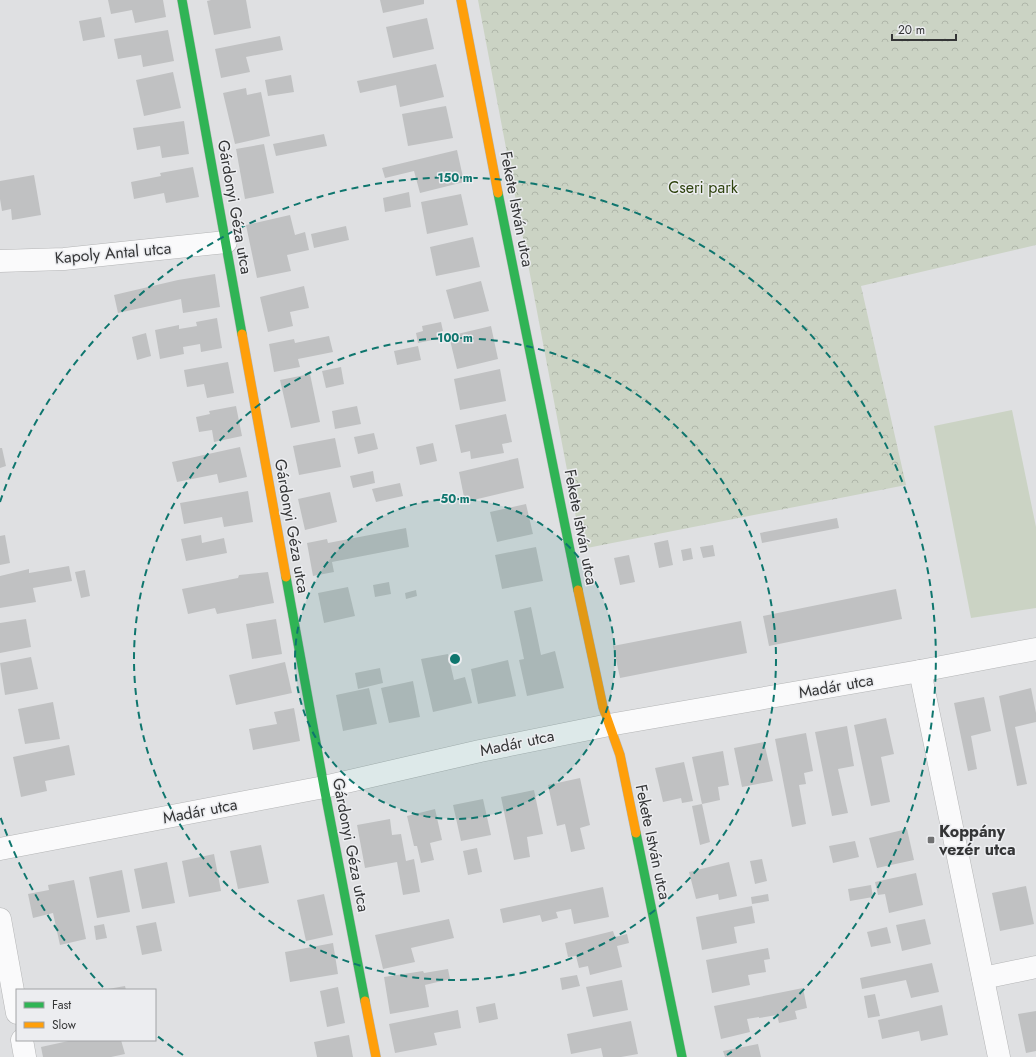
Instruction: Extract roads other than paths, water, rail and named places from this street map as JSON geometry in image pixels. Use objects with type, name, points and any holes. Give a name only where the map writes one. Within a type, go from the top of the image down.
[{"type":"street","name":"Gárdonyi Géza utca","points":[[182,0],[324,787],[376,1057]]},
{"type":"street","name":"Fekete István utca","points":[[461,0],[526,335],[595,674],[603,707],[620,755],[682,1057]]},
{"type":"street","name":"Kapoly Antal utca","points":[[0,261],[64,259],[226,242]]},
{"type":"street","name":"Madár utca","points":[[0,849],[324,787],[480,751],[609,725],[920,671],[1036,649]]},
{"type":"street","points":[[920,671],[999,1057]]},
{"type":"street","points":[[0,919],[16,1007]]},
{"type":"street","points":[[983,978],[1036,967]]},
{"type":"street","points":[[22,1041],[25,1057]]},
{"type":"place","name":"Koppány vezér utca","points":[[931,840]]},
{"type":"park label","name":"Cseri park","points":[[703,187]]}]
